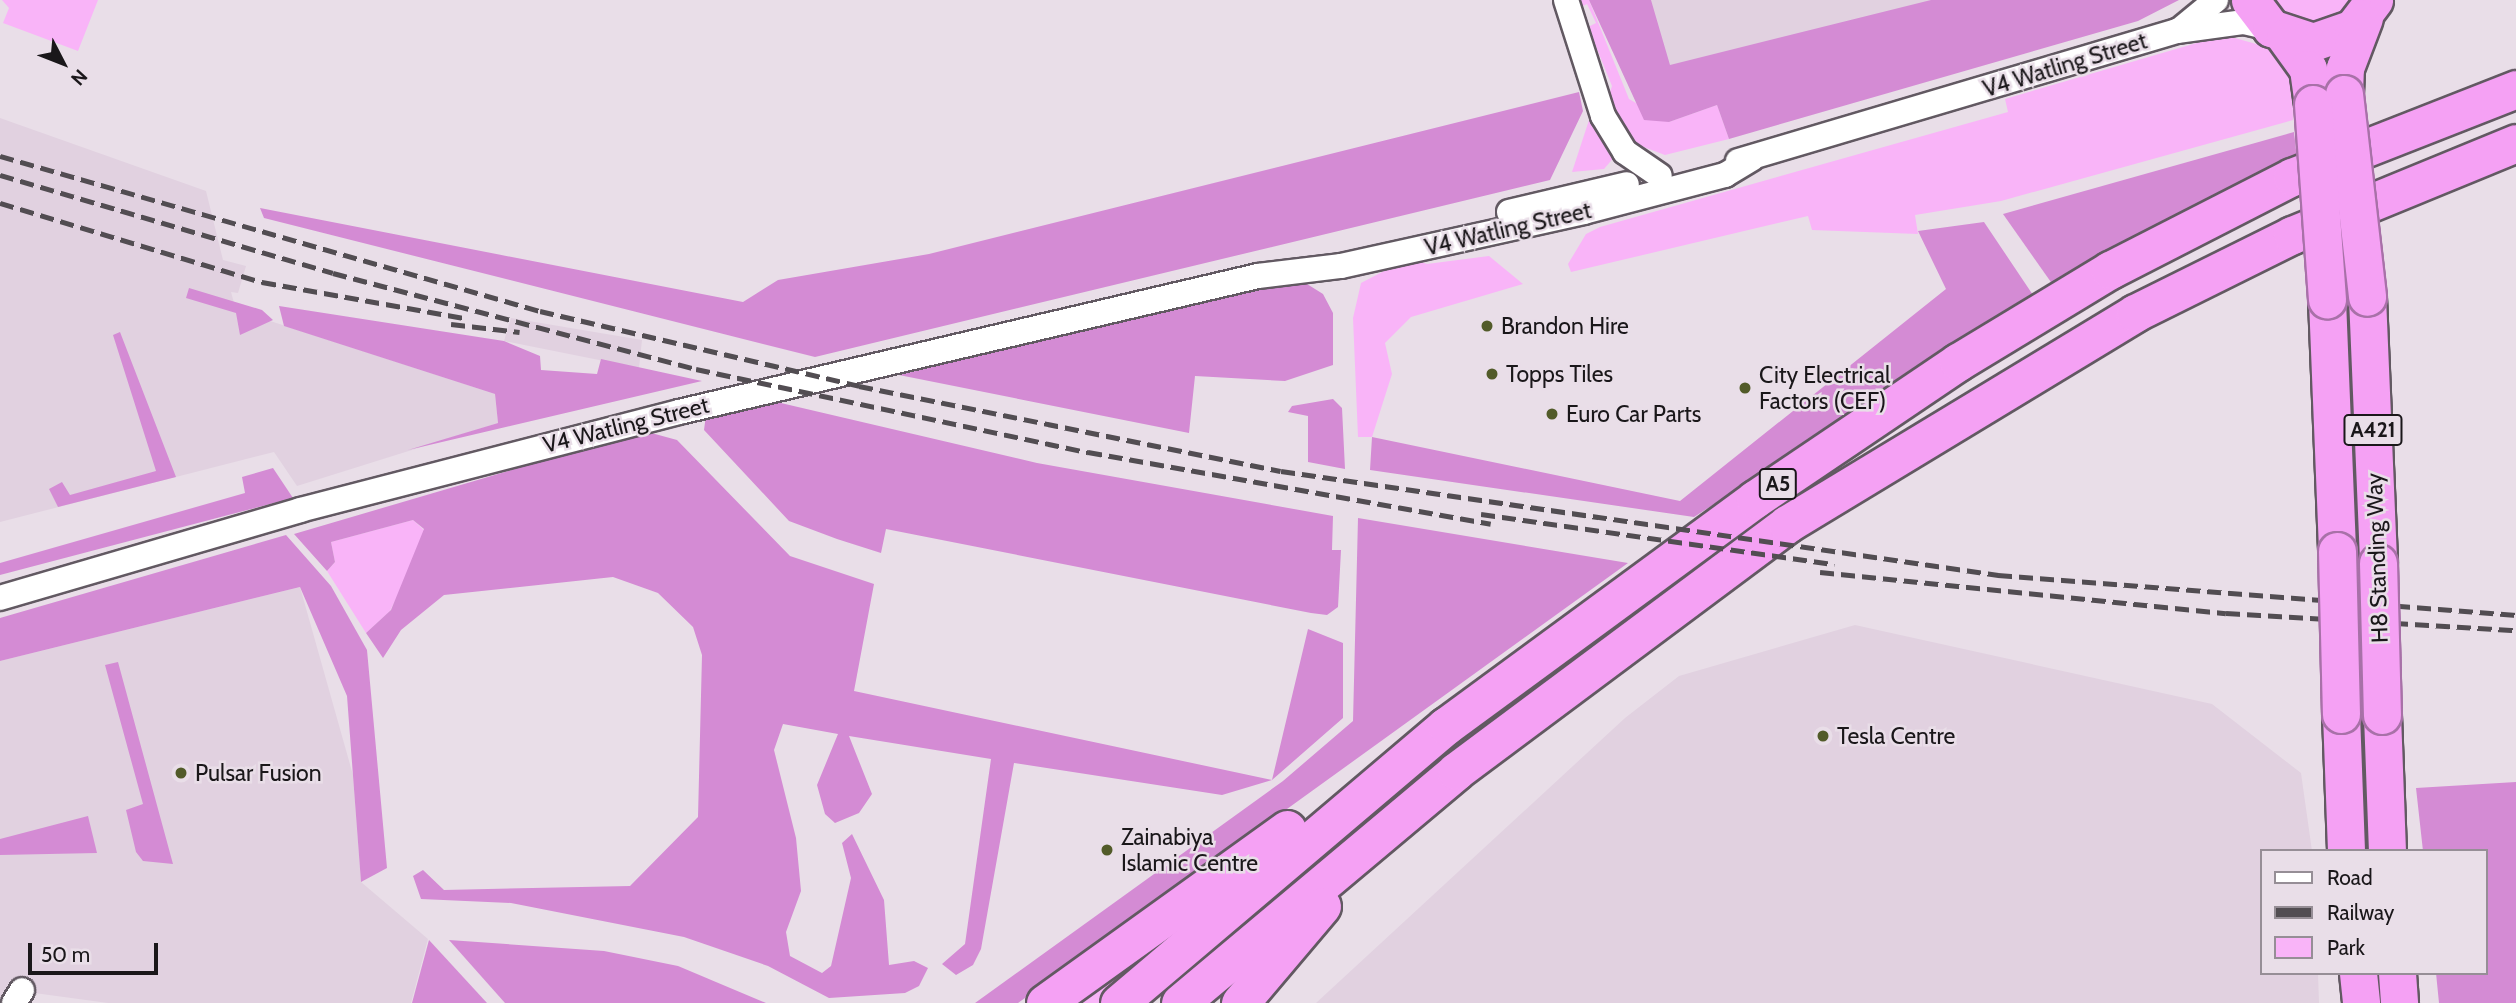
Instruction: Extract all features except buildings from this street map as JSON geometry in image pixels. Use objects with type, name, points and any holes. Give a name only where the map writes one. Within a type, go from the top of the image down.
[{"type":"highway","points":[[2269,22],[2327,41],[2372,6]]},
{"type":"highway","name":"H8 Standing Way","points":[[2346,849],[2327,300],[2329,99],[2372,6]]},
{"type":"highway","name":"H8 Standing Way","points":[[2269,22],[2329,99],[2367,297],[2388,849]]},
{"type":"highway","name":"A5","points":[[1119,1003],[1446,726],[1755,499],[1958,362],[2110,270],[2292,177],[2516,89]]},
{"type":"highway","name":"A5","points":[[1180,1003],[1456,771],[1787,524],[1972,407],[2136,313],[2292,235],[2516,143]]},
{"type":"highway","points":[[1045,1003],[1269,841],[1446,726]]},
{"type":"highway","points":[[1240,1003],[1302,926],[1456,771]]},
{"type":"highway","points":[[2358,975],[2361,1003]]},
{"type":"highway","points":[[2397,975],[2399,1003]]},
{"type":"street","points":[[1566,0],[1603,116],[1625,152],[1660,176]]},
{"type":"street","name":"V4 Watling Street","points":[[2177,32],[2217,0]]},
{"type":"street","name":"V4 Watling Street","points":[[1258,276],[1295,260],[1660,176],[1752,159],[2177,32],[2244,22],[2269,22]]},
{"type":"street","name":"V4 Watling Street","points":[[0,598],[480,462],[1258,276],[1341,266],[1584,212],[1725,174],[1752,159]]},
{"type":"shaded area","points":[[1589,0],[1651,0],[1670,65],[1931,0],[2179,0],[2138,21],[1729,139],[1717,105],[1669,122],[1644,120]]},
{"type":"shaded area","points":[[1627,0],[1972,0],[1650,88]]},
{"type":"shaded area","points":[[1579,92],[1583,111],[1550,180],[815,357],[264,218],[260,208],[743,302],[778,280],[929,254]]},
{"type":"shaded area","points":[[0,118],[206,191],[223,260],[246,266],[238,293],[231,292],[236,310],[495,394],[498,423],[297,486],[274,452],[0,522]]},
{"type":"shaded area","points":[[2294,132],[2298,167],[2053,285],[2003,214]]},
{"type":"shaded area","points":[[1984,222],[2035,298],[1694,517],[1370,470],[1372,437],[1680,501],[1946,289],[1918,231]]},
{"type":"shaded area","points":[[1307,284],[1323,294],[1333,313],[1333,365],[1285,381],[1195,376],[1189,433],[899,375],[1263,286]]},
{"type":"shaded area","points":[[189,288],[262,310],[273,320],[240,335],[236,313],[186,298]]},
{"type":"shaded area","points":[[279,306],[504,341],[540,356],[541,370],[597,374],[601,359],[702,381],[408,450],[498,423],[495,394],[284,326]]},
{"type":"shaded area","points":[[511,318],[642,340],[639,368],[504,341]]},
{"type":"shaded area","points":[[120,332],[176,477],[58,507],[49,489],[62,482],[70,495],[156,471],[113,335]]},
{"type":"shaded area","points":[[1333,399],[1342,408],[1345,469],[1308,462],[1308,416],[1288,412],[1292,406]]},
{"type":"shaded area","points":[[768,400],[1037,463],[1333,516],[1332,550],[1341,550],[1338,607],[1327,615],[1311,613],[886,529],[881,553],[837,539],[789,521],[704,430],[706,415]]},
{"type":"shaded area","points":[[644,431],[677,440],[790,556],[874,584],[854,691],[1272,780],[1222,795],[1014,763],[981,949],[973,965],[956,975],[942,964],[965,944],[991,759],[849,736],[872,794],[859,813],[835,823],[825,814],[817,785],[838,734],[783,724],[774,750],[796,838],[801,891],[786,932],[790,956],[822,973],[831,966],[851,878],[842,843],[852,834],[884,900],[889,965],[914,961],[928,968],[919,986],[905,993],[829,998],[768,966],[684,937],[511,903],[421,899],[413,876],[423,870],[444,890],[630,886],[698,817],[702,655],[693,627],[658,593],[613,577],[444,595],[401,630],[383,658],[366,633],[391,610],[424,529],[413,520],[331,542],[335,562],[327,571],[294,534]]},
{"type":"shaded area","points":[[273,468],[293,498],[0,575],[0,563],[245,493],[242,477]]},
{"type":"shaded area","points":[[1358,518],[1628,563],[1018,1003],[975,1003],[1283,781],[1353,721]]},
{"type":"shaded area","points":[[286,535],[331,586],[367,650],[387,868],[361,882],[347,696],[300,587],[0,661],[0,618]]},
{"type":"shaded area","points":[[300,587],[353,775],[361,882],[428,939],[411,1003],[108,1003],[27,992],[0,999],[0,661]]},
{"type":"shaded area","points":[[1855,625],[2212,704],[2301,773],[2312,849],[2260,849],[2260,975],[2318,975],[2319,1003],[1316,1003],[1625,718],[1679,676]]},
{"type":"shaded area","points":[[1308,629],[1343,643],[1343,718],[1272,780]]},
{"type":"shaded area","points":[[118,662],[173,864],[143,861],[136,852],[126,810],[143,804],[105,665]]},
{"type":"shaded area","points":[[2516,782],[2516,1003],[2439,1003],[2436,975],[2488,975],[2488,849],[2423,849],[2416,788]]},
{"type":"shaded area","points":[[88,816],[97,853],[0,855],[0,839]]},
{"type":"shaded area","points":[[429,940],[487,1003],[412,1003]]},
{"type":"shaded area","points":[[449,940],[604,951],[678,966],[766,1003],[505,1003]]},
{"type":"green space","points":[[2,0],[98,0],[78,51],[3,23],[9,8]]},
{"type":"green space","points":[[1573,0],[1589,0],[1629,99],[1669,122],[1717,105],[1729,139],[1665,155],[1625,140],[1609,95],[1612,86],[1588,27],[1596,23],[1587,4],[1577,9]]},
{"type":"green space","points":[[2270,0],[2354,0],[2342,16],[2314,27],[2284,19]]},
{"type":"green space","points":[[2224,35],[2267,47],[2284,64],[2292,79],[2293,120],[2001,201],[1915,215],[1918,234],[1812,230],[1808,216],[1571,272],[1568,264],[1586,234],[1600,227],[2008,112],[2005,99]]},
{"type":"green space","points":[[1591,114],[1616,155],[1604,169],[1572,172]]},
{"type":"green space","points":[[1489,256],[1523,284],[1411,317],[1385,343],[1392,374],[1372,437],[1358,437],[1353,318],[1361,283],[1409,258],[1427,264]]},
{"type":"green space","points":[[413,520],[424,530],[423,545],[390,611],[366,633],[327,571],[335,562],[331,542]]},
{"type":"green space","points":[[1158,932],[1171,944],[1104,1003],[1066,1003]]},
{"type":"railway","points":[[0,156],[540,311],[859,386],[1281,471],[1998,575],[2516,615]]},
{"type":"railway","points":[[0,175],[333,273],[696,369],[1088,452],[1491,524]]},
{"type":"railway","points":[[0,203],[262,282],[464,318]]},
{"type":"railway","points":[[451,324],[520,332]]},
{"type":"railway","points":[[1481,514],[1834,564]]},
{"type":"railway","points":[[1820,572],[2226,613],[2516,630]]},
{"type":"place","name":"Brandon Hire","points":[[1487,326]]},
{"type":"place","name":"Topps Tiles","points":[[1492,374]]},
{"type":"place","name":"City Electrical Factors (CEF)","points":[[1745,388]]},
{"type":"place","name":"Euro Car Parts","points":[[1552,414]]},
{"type":"place","name":"Tesla Centre","points":[[1823,736]]},
{"type":"place","name":"Pulsar Fusion","points":[[181,773]]},
{"type":"place","name":"Zainabiya Islamic Centre","points":[[1107,850]]}]
